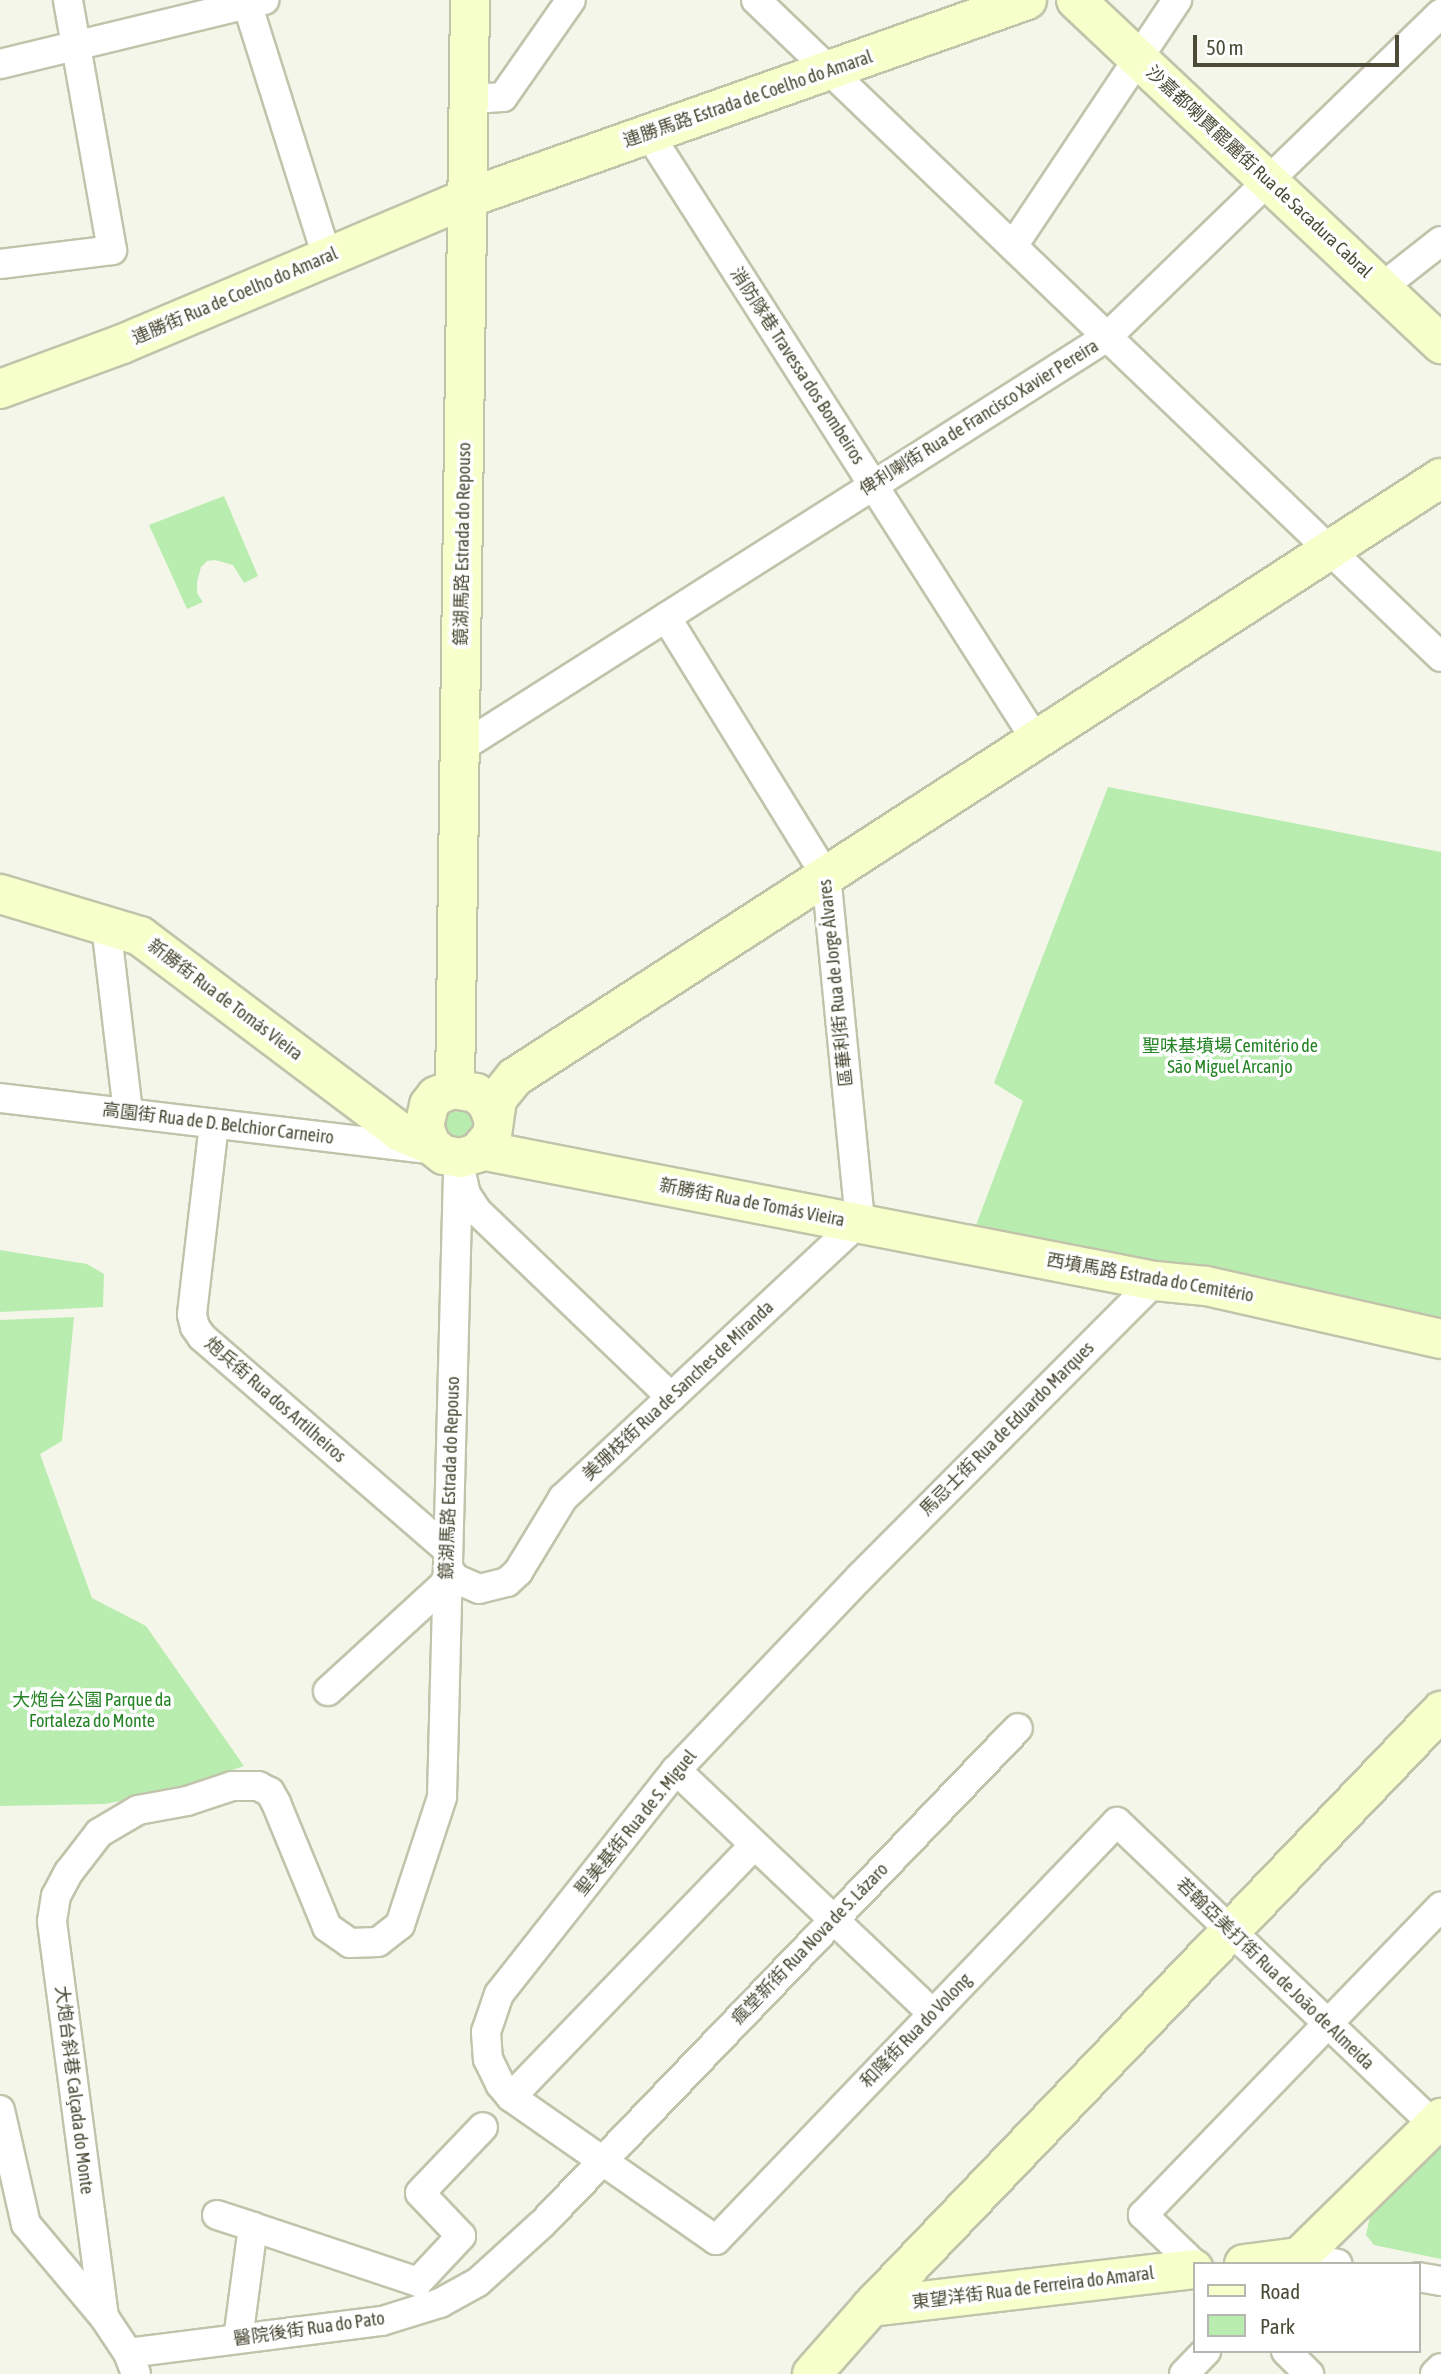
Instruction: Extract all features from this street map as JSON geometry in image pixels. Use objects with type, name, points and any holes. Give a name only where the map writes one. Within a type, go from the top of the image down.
[{"type":"street","points":[[0,264],[112,250],[68,0]]},
{"type":"street","name":"鏡湖馬路 Estrada do Repouso","points":[[455,1089],[470,0]]},
{"type":"street","points":[[469,82],[479,95],[486,98],[503,97],[571,0]]},
{"type":"street","points":[[756,0],[1441,657]]},
{"type":"street","name":"連勝馬路 Estrada de Coelho do Amaral","points":[[468,198],[1027,0]]},
{"type":"street","name":"沙嘉都喇賈罷麗街 Rua de Sacadura Cabral","points":[[1076,0],[1441,344]]},
{"type":"street","points":[[1013,246],[1177,0]]},
{"type":"street","points":[[0,64],[252,1],[327,257]]},
{"type":"street","name":"俾利喇街 Rua de Francisco Xavier Pereira","points":[[460,749],[1107,337],[1441,13]]},
{"type":"street","name":"消防隊巷 Travessa dos Bombeiros","points":[[649,134],[1036,740]]},
{"type":"street","name":"連勝街 Rua de Coelho do Amaral","points":[[0,389],[122,344],[468,198]]},
{"type":"street","points":[[1381,288],[1441,241]]},
{"type":"street","points":[[462,1146],[496,1103],[503,1089],[530,1068],[1441,478]]},
{"type":"street","name":"區華利街 Rua de Jorge Álvares","points":[[666,617],[826,876],[860,1220],[857,1224]]},
{"type":"street","name":"新勝街 Rua de Tomás Vieira","points":[[0,894],[144,939],[400,1132],[857,1224]]},
{"type":"street","points":[[106,925],[128,1113]]},
{"type":"street","points":[[456,1025],[463,1049],[481,1067],[505,1073],[530,1068]]},
{"type":"street","points":[[462,1146],[424,1126],[426,1110],[436,1096],[455,1089],[470,1090],[483,1098],[462,1146],[463,1186],[477,1211],[671,1397]]},
{"type":"street","name":"高園街 Rua de D. Belchior Carneiro","points":[[0,1098],[214,1124],[462,1146]]},
{"type":"street","name":"炮兵街 Rua dos Artilheiros","points":[[214,1124],[192,1315],[195,1327],[448,1567]]},
{"type":"street","name":"鏡湖馬路 Estrada do Repouso","points":[[117,1819],[138,1810],[187,1801],[232,1786],[245,1784],[270,1792],[327,1927],[350,1943],[364,1945],[378,1942],[400,1925],[442,1797],[458,1170],[462,1146]]},
{"type":"street","name":"西墳馬路 Estrada do Cemitério","points":[[857,1224],[1155,1281],[1206,1286],[1441,1339]]},
{"type":"street","name":"美珊枝街 Rua de Sanches de Miranda","points":[[448,1567],[456,1579],[479,1589],[507,1583],[518,1572],[562,1498],[857,1224]]},
{"type":"street","name":"馬忌士街 Rua de Eduardo Marques","points":[[859,1577],[1155,1281]]},
{"type":"street","points":[[328,1690],[448,1567]]},
{"type":"street","name":"聖美基街 Rua de S. Miguel","points":[[511,2097],[499,2084],[488,2059],[486,2032],[492,2006],[676,1770],[859,1577]]},
{"type":"street","points":[[812,2374],[871,2307],[1441,1711]]},
{"type":"street","name":"瘋堂新街 Rua Nova de S. Lázaro","points":[[602,2161],[1017,1728]]},
{"type":"street","points":[[676,1770],[933,2014]]},
{"type":"street","name":"大炮台斜巷 Calçada do Monte","points":[[117,1819],[99,1833],[69,1872],[57,1896],[52,1921],[104,2317],[132,2363]]},
{"type":"street","name":"若翰亞美打街 Rua de João de Almeida","points":[[1117,1822],[1328,2024],[1437,2122]]},
{"type":"street","name":"和隆街 Rua do Volong","points":[[602,2161],[716,2240],[1117,1822]]},
{"type":"street","points":[[602,2161],[511,2097],[754,1845]]},
{"type":"street","points":[[1192,2265],[1143,2215],[1441,1906]]},
{"type":"street","points":[[0,2110],[26,2224],[104,2317]]},
{"type":"street","points":[[1296,2261],[1437,2122]]},
{"type":"street","points":[[217,2215],[418,2282],[461,2236],[420,2193],[483,2127]]},
{"type":"street","name":"醫院後街 Rua do Pato","points":[[132,2363],[238,2339],[382,2321],[456,2296],[508,2258],[602,2161]]},
{"type":"street","points":[[238,2339],[253,2227]]},
{"type":"street","points":[[927,2249],[919,2265],[923,2284],[929,2291],[946,2298]]},
{"type":"street","name":"東望洋街 Rua de Ferreira do Amaral","points":[[871,2307],[1192,2267]]},
{"type":"street","points":[[1420,2277],[1441,2281]]},
{"type":"street","points":[[1184,2374],[1204,2353]]},
{"type":"street","points":[[1288,2353],[1309,2374]]},
{"type":"street","points":[[1435,2374],[1441,2368]]},
{"type":"green space","points":[[224,496],[258,576],[244,583],[233,565],[215,560],[207,561],[201,567],[197,582],[197,593],[203,602],[187,609],[149,525]]},
{"type":"green space","name":"聖味基墳場 Cemitério de São Miguel Arcanjo","points":[[1108,787],[1441,852],[1441,1319],[976,1225],[1023,1101],[994,1083]]},
{"type":"green space","points":[[450,1105],[475,1111],[475,1137],[450,1143],[438,1120]]},
{"type":"green space","points":[[0,1250],[87,1264],[104,1274],[103,1307],[0,1312]]},
{"type":"green space","name":"大炮台公園 Parque da Fortaleza do Monte","points":[[74,1317],[62,1441],[40,1454],[92,1598],[146,1626],[244,1766],[171,1791],[105,1804],[0,1806],[0,1320]]},
{"type":"green space","points":[[1441,2146],[1441,2259],[1374,2245],[1366,2235],[1370,2216]]}]
